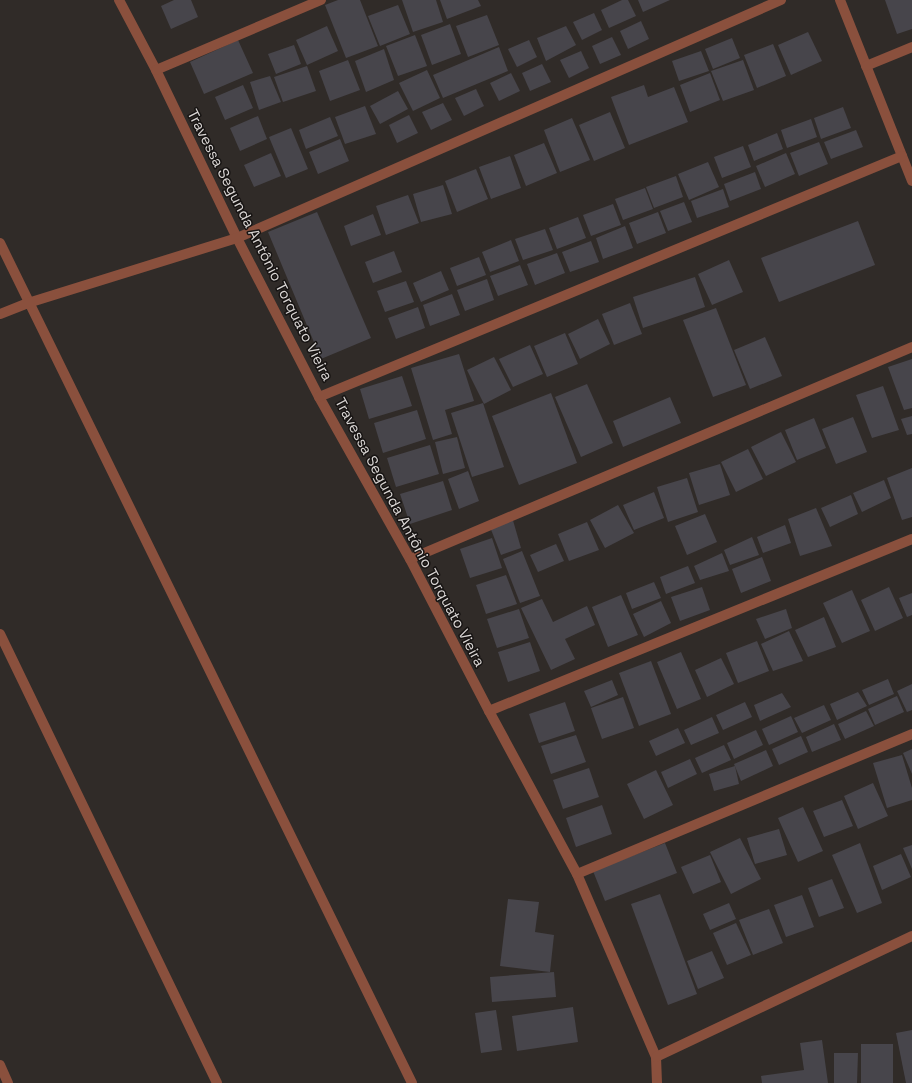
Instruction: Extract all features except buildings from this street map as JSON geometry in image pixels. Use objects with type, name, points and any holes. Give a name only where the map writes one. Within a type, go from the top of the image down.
[{"type":"street","name":"Travessa Segunda Antônio Torquato Vieira","points":[[120,0],[156,70],[237,238],[320,397],[410,558],[489,711],[577,874],[656,1057],[657,1083]]},
{"type":"street","points":[[156,70],[321,0]]},
{"type":"street","points":[[0,314],[28,303],[237,238],[781,0]]},
{"type":"street","points":[[840,0],[912,181]]},
{"type":"street","points":[[866,66],[912,47]]},
{"type":"street","points":[[320,397],[902,156]]},
{"type":"street","points":[[0,243],[28,303],[412,1083]]},
{"type":"street","points":[[410,558],[912,347]]},
{"type":"street","points":[[489,711],[912,539]]},
{"type":"street","points":[[0,634],[217,1083]]},
{"type":"street","points":[[577,874],[912,734]]},
{"type":"street","points":[[656,1057],[912,936]]},
{"type":"street","points":[[0,1065],[8,1083]]}]
